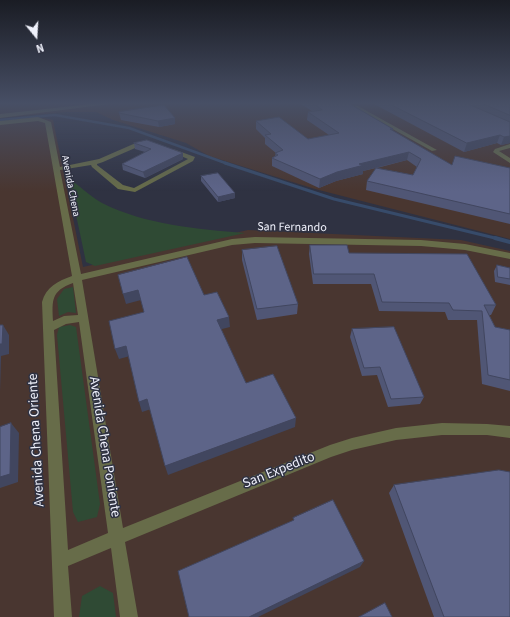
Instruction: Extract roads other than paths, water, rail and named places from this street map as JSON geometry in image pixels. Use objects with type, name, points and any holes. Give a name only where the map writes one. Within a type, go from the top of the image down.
[{"type":"street","name":"Avenida Chena","points":[[50,133],[77,278]]},
{"type":"street","points":[[403,133],[434,150]]},
{"type":"street","points":[[57,169],[101,161],[140,143],[148,142],[156,144]]},
{"type":"street","points":[[510,146],[496,150],[496,152],[510,161]]},
{"type":"street","points":[[94,162],[94,166],[121,187],[134,190],[190,160],[192,157],[163,147]]},
{"type":"street","name":"San Fernando","points":[[77,278],[232,242],[255,240],[421,243],[465,247],[510,256]]},
{"type":"street","name":"Avenida Chena Poniente","points":[[77,278],[118,537],[129,617]]},
{"type":"street","name":"Avenida Chena Oriente","points":[[63,617],[47,302],[49,295],[61,284],[77,278]]},
{"type":"street","points":[[48,328],[64,320],[84,318]]},
{"type":"street","name":"San Expedito","points":[[60,561],[357,441],[409,431],[440,429],[476,429],[510,432]]},
{"type":"waterway","points":[[142,133],[228,164]]},
{"type":"waterway","points":[[228,164],[334,199],[496,238]]},
{"type":"waterway","points":[[496,238],[510,242]]}]
